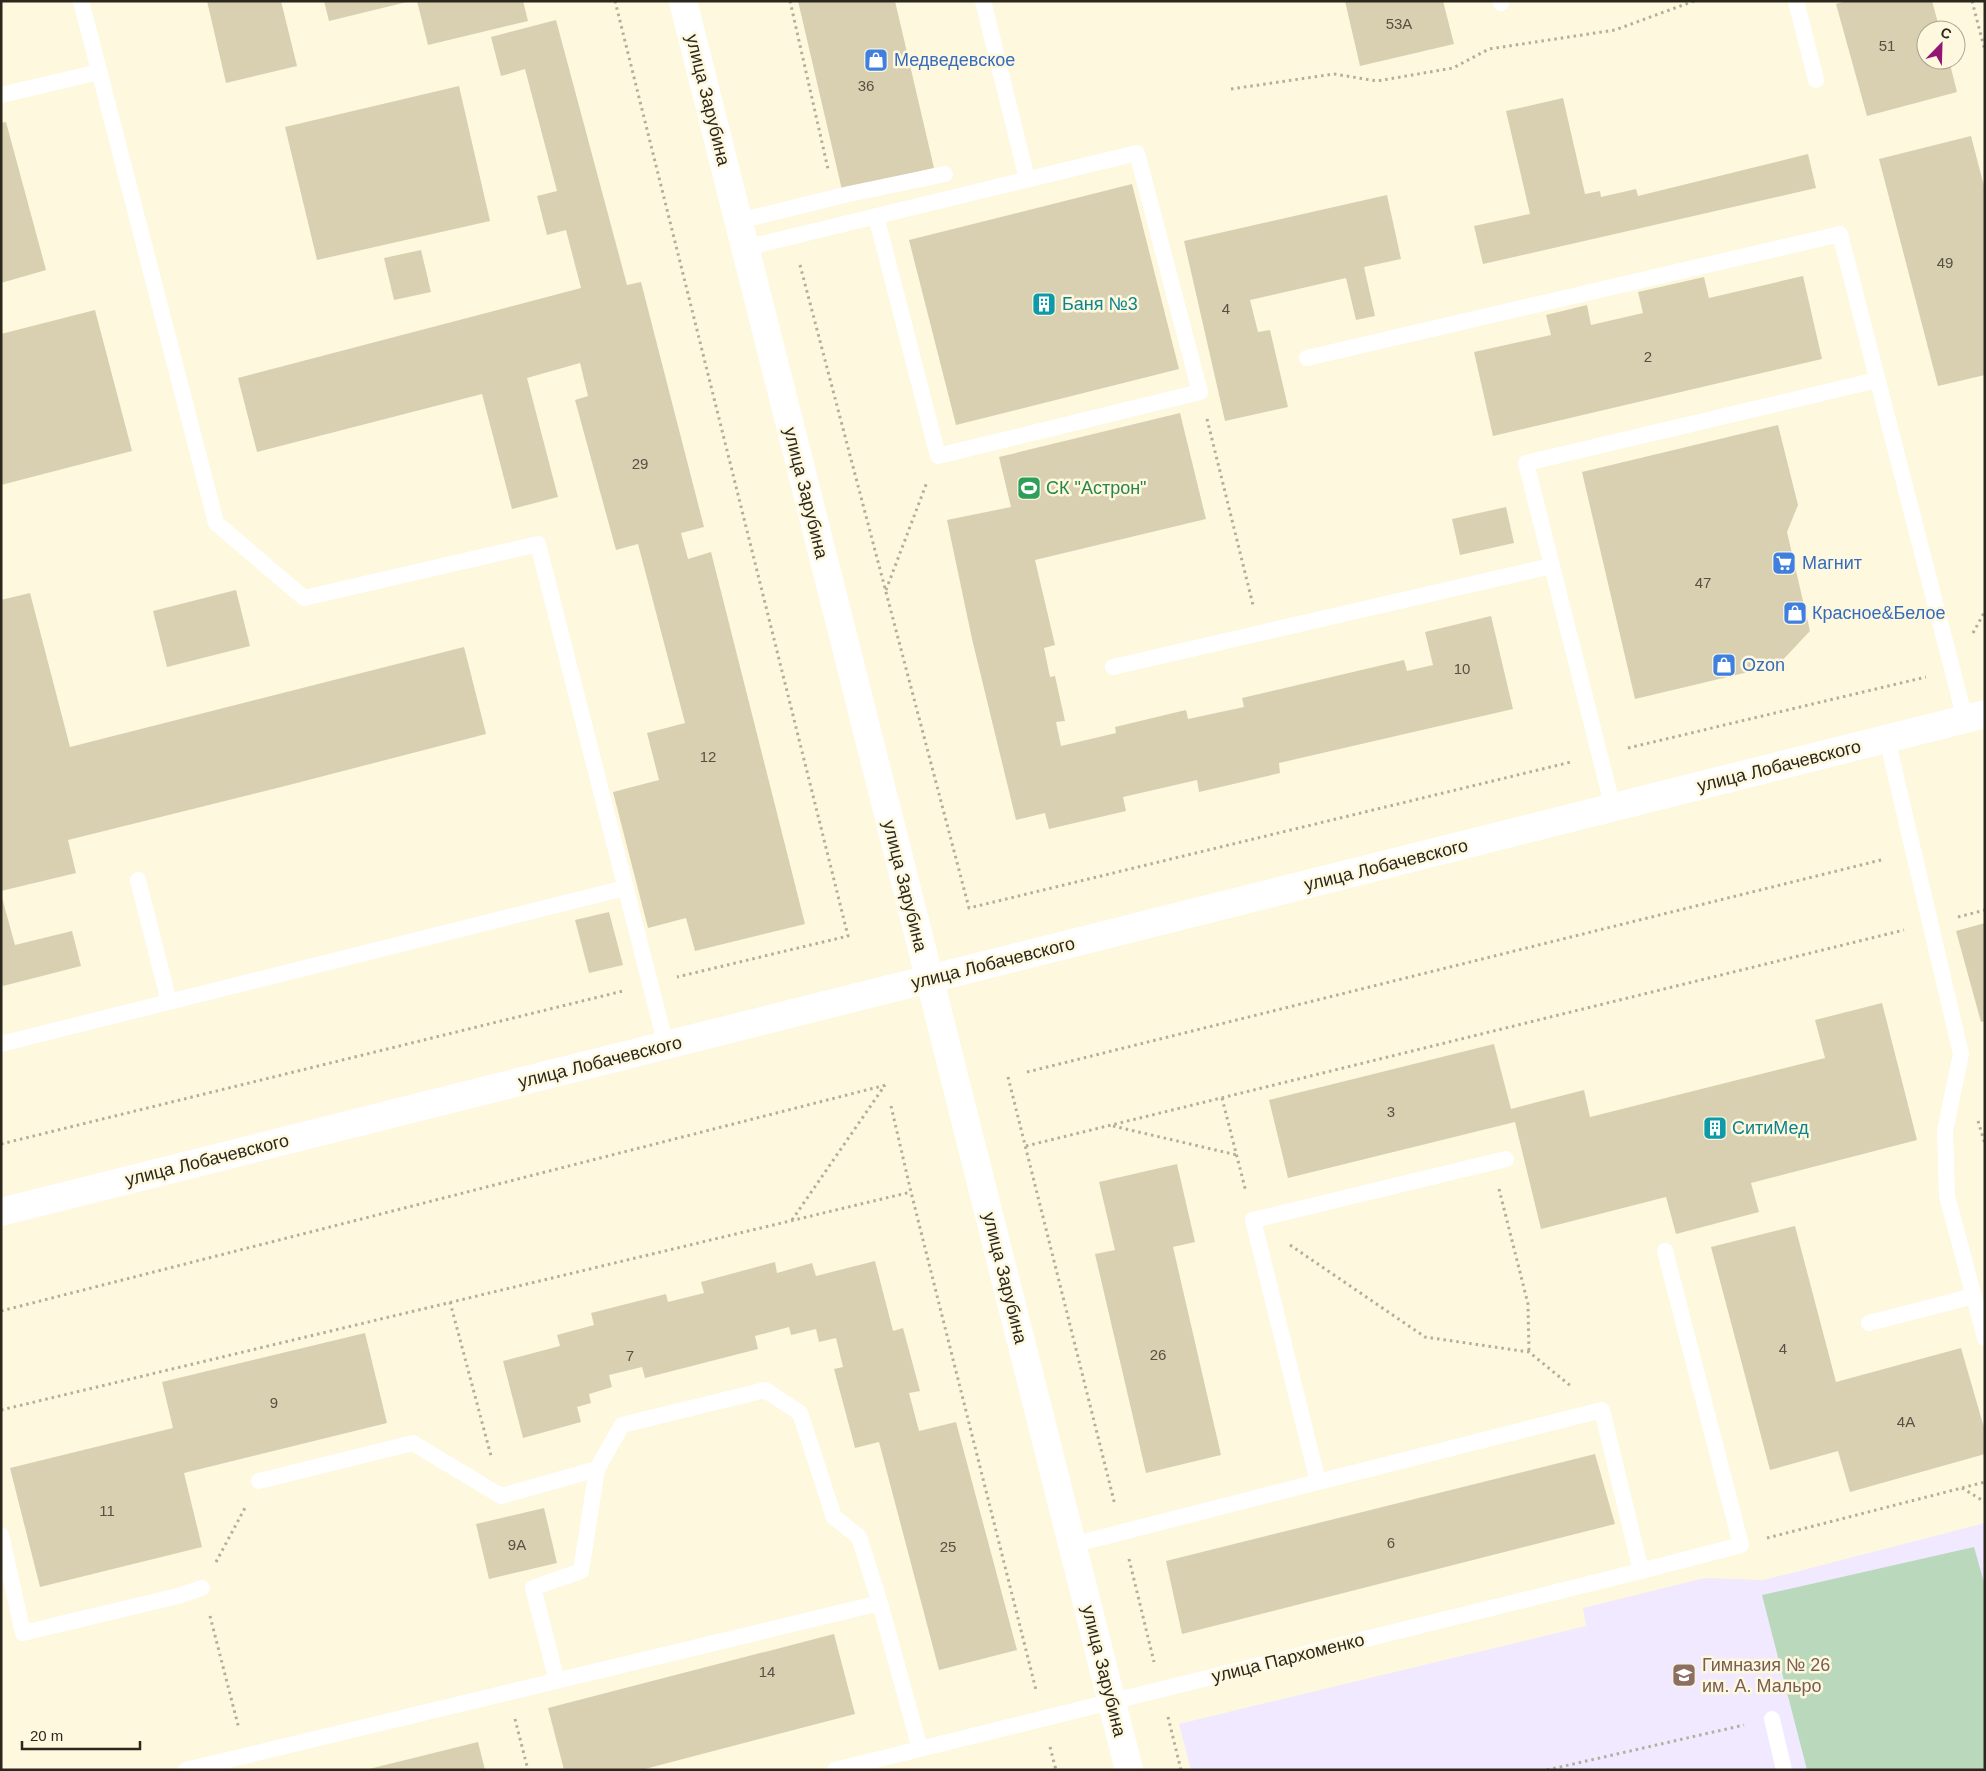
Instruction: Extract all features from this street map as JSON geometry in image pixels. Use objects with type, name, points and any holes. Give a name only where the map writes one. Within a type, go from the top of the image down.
[{"type":"street","name":"улица Зарубина","points":[[683,1],[1129,1770]]},
{"type":"street","name":"улица Лобачевского","points":[[1,1212],[1975,717]]},
{"type":"lane","points":[[81,1],[216,523],[304,598],[538,544],[666,1046]]},
{"type":"lane","points":[[983,1],[1027,179]]},
{"type":"lane","points":[[1796,1],[1816,80]]},
{"type":"lane","points":[[1,95],[99,72]]},
{"type":"lane","points":[[745,248],[1027,179],[1137,153],[1200,392],[938,456],[876,216]]},
{"type":"lane","points":[[738,220],[945,174]]},
{"type":"lane","points":[[1307,358],[1840,234],[1953,670],[1975,717]]},
{"type":"lane","points":[[1613,808],[1526,463],[1877,380]]},
{"type":"lane","points":[[1113,667],[1551,566]]},
{"type":"lane","points":[[1887,739],[1960,1054],[1945,1131],[1947,1196],[1985,1338]]},
{"type":"lane","points":[[138,880],[169,1002]]},
{"type":"lane","points":[[1,1044],[625,888]]},
{"type":"lane","points":[[1318,1482],[1253,1220],[1499,1161]]},
{"type":"lane","points":[[1665,1251],[1741,1545]]},
{"type":"lane","points":[[1869,1323],[1974,1296]]},
{"type":"lane","points":[[557,1681],[533,1588],[581,1571],[597,1469],[622,1424],[765,1390],[800,1413],[834,1518],[860,1537],[920,1749]]},
{"type":"lane","points":[[1072,1545],[1602,1410],[1642,1571]]},
{"type":"lane","points":[[259,1481],[413,1443],[501,1496],[597,1469]]},
{"type":"lane","points":[[1,1535],[23,1633],[178,1596],[202,1588]]},
{"type":"lane","name":"улица Пархоменко","points":[[834,1770],[1741,1545]]},
{"type":"lane","points":[[186,1770],[880,1603]]},
{"type":"lane","points":[[1772,1719],[1784,1770]]},
{"type":"path","points":[[1,1144],[848,936],[615,1]]},
{"type":"path","points":[[790,1],[835,197]]},
{"type":"path","points":[[1231,89],[1334,74],[1376,81],[1453,68],[1489,49],[1615,30],[1694,1]]},
{"type":"path","points":[[1972,1],[1985,51]]},
{"type":"path","points":[[792,236],[969,908],[1953,670]]},
{"type":"path","points":[[1200,392],[1260,633]]},
{"type":"path","points":[[886,591],[938,456]]},
{"type":"path","points":[[1027,1072],[1913,852]]},
{"type":"path","points":[[1026,1146],[1985,910]]},
{"type":"path","points":[[1008,1077],[1117,1514]]},
{"type":"path","points":[[1,1311],[886,1085],[791,1220]]},
{"type":"path","points":[[1222,1098],[1253,1220],[1425,1337],[1529,1352],[1602,1410]]},
{"type":"path","points":[[891,1106],[1038,1700]]},
{"type":"path","points":[[1112,1125],[1237,1155]]},
{"type":"path","points":[[1499,1161],[1528,1304],[1529,1352]]},
{"type":"path","points":[[1,1410],[911,1192]]},
{"type":"path","points":[[450,1302],[501,1496]]},
{"type":"path","points":[[246,1755],[202,1588],[259,1481]]},
{"type":"path","points":[[1741,1545],[1985,1482]]},
{"type":"path","points":[[1962,1488],[1985,1502]]},
{"type":"path","points":[[1127,1552],[1156,1668]]},
{"type":"path","points":[[508,1692],[528,1770]]},
{"type":"path","points":[[1168,1717],[1181,1770]]},
{"type":"path","points":[[1547,1770],[1772,1719]]},
{"type":"path","points":[[1048,1738],[1056,1770]]},
{"type":"shaded area","name":"Гимназия № 26 им. А. Мальро","points":[[1985,1523],[1985,1770],[1191,1770],[1179,1724],[1586,1626],[1583,1608],[1705,1578],[1764,1580]]},
{"type":"green space","points":[[1974,1547],[1985,1586],[1985,1770],[1807,1770],[1762,1595]]},
{"type":"building","points":[[207,1],[281,1],[297,66],[226,83]]},
{"type":"building","points":[[324,1],[406,1],[407,2],[329,21]]},
{"type":"building","points":[[417,1],[523,1],[528,21],[428,45]]},
{"type":"building","points":[[798,1],[895,1],[934,168],[842,190]]},
{"type":"building","points":[[1345,1],[1443,1],[1454,44],[1360,66]]},
{"type":"building","points":[[1847,1],[1932,1],[1937,20],[1916,20],[1916,70],[1952,70],[1957,92],[1867,116],[1836,4]]},
{"type":"building","points":[[556,20],[627,285],[641,282],[704,527],[681,533],[688,559],[711,552],[805,924],[695,951],[686,918],[648,928],[613,792],[659,780],[647,733],[685,723],[638,544],[616,550],[575,400],[588,396],[580,363],[527,378],[558,497],[512,509],[482,394],[257,452],[238,378],[581,288],[566,230],[547,235],[537,196],[557,191],[525,69],[501,76],[491,37]]},
{"type":"building","points":[[459,86],[490,221],[317,260],[285,127]]},
{"type":"building","points":[[1563,98],[1585,194],[1600,191],[1601,197],[1636,189],[1638,196],[1808,154],[1816,188],[1483,264],[1474,226],[1530,214],[1506,111]]},
{"type":"building","points":[[6,122],[46,270],[1,283],[1,123]]},
{"type":"building","points":[[1971,136],[1985,190],[1985,375],[1938,386],[1879,159]]},
{"type":"building","name":"Баня №3","points":[[1132,184],[1179,369],[956,425],[909,240]]},
{"type":"building","points":[[1387,195],[1401,259],[1364,267],[1375,316],[1356,320],[1346,278],[1250,300],[1258,332],[1270,330],[1288,407],[1225,421],[1184,241]]},
{"type":"building","points":[[421,250],[431,292],[394,300],[384,258]]},
{"type":"building","points":[[1803,276],[1822,359],[1493,436],[1474,352],[1551,335],[1546,315],[1587,305],[1591,325],[1643,313],[1638,292],[1704,277],[1709,298]]},
{"type":"building","points":[[95,310],[132,451],[1,485],[1,334]]},
{"type":"building","points":[[1180,413],[1206,519],[1035,560],[1055,645],[1044,648],[1050,677],[1055,676],[1065,721],[1056,722],[1061,746],[1116,733],[1115,727],[1186,710],[1188,719],[1244,707],[1242,698],[1404,660],[1407,671],[1433,665],[1425,632],[1491,616],[1513,709],[1279,763],[1280,773],[1199,792],[1197,780],[1123,797],[1126,811],[1049,829],[1045,813],[1016,820],[972,639],[947,520],[1011,507],[999,457]]},
{"type":"building","points":[[1778,425],[1798,505],[1787,532],[1810,631],[1778,665],[1635,699],[1582,472]]},
{"type":"building","points":[[1506,507],[1514,543],[1460,555],[1452,519]]},
{"type":"building","points":[[236,590],[250,646],[167,667],[153,611]]},
{"type":"building","points":[[30,593],[70,747],[464,647],[486,734],[68,840],[76,873],[1,891],[1,600]]},
{"type":"building","points":[[1,894],[15,945],[72,931],[81,966],[3,986],[1,979]]},
{"type":"building","points":[[609,912],[623,965],[589,973],[575,920]]},
{"type":"building","points":[[1985,923],[1985,1021],[1981,1022],[1956,931]]},
{"type":"building","name":"СитиМед","points":[[1882,1003],[1917,1140],[1751,1183],[1759,1212],[1676,1234],[1666,1197],[1541,1229],[1515,1122],[1288,1178],[1269,1100],[1494,1044],[1511,1109],[1584,1090],[1590,1117],[1825,1058],[1815,1020]]},
{"type":"building","points":[[1177,1164],[1195,1242],[1173,1247],[1221,1455],[1146,1473],[1095,1254],[1115,1250],[1099,1182]]},
{"type":"building","points":[[1795,1226],[1836,1382],[1961,1348],[1985,1431],[1985,1454],[1850,1492],[1838,1451],[1770,1470],[1711,1247]]},
{"type":"building","points":[[875,1261],[893,1331],[903,1328],[920,1391],[909,1393],[919,1431],[956,1422],[1017,1650],[939,1670],[879,1442],[855,1448],[834,1369],[843,1367],[836,1338],[819,1342],[816,1329],[791,1335],[789,1327],[755,1336],[758,1349],[645,1378],[642,1367],[609,1375],[612,1387],[589,1394],[591,1403],[577,1407],[581,1422],[523,1438],[503,1361],[560,1346],[557,1335],[594,1325],[591,1313],[666,1294],[668,1302],[704,1293],[701,1282],[775,1262],[777,1273],[812,1263],[816,1276]]},
{"type":"building","points":[[365,1333],[387,1423],[184,1473],[202,1547],[40,1587],[10,1468],[173,1428],[162,1382]]},
{"type":"building","points":[[1595,1454],[1615,1524],[1182,1634],[1166,1561]]},
{"type":"building","points":[[544,1508],[557,1563],[489,1579],[476,1524]]},
{"type":"building","points":[[834,1634],[855,1714],[641,1770],[564,1770],[548,1708]]},
{"type":"building","points":[[478,1742],[485,1770],[369,1770],[369,1769]]},
{"type":"place","name":"Медведевское","points":[[876,60]]},
{"type":"place","name":"Баня №3","points":[[1044,304]]},
{"type":"place","name":"СК \"Астрон\"","points":[[1029,488]]},
{"type":"place","name":"Магнит","points":[[1784,563]]},
{"type":"place","name":"Красное&Белое","points":[[1795,613]]},
{"type":"place","name":"Ozon","points":[[1724,665]]},
{"type":"place","name":"СитиМед","points":[[1715,1128]]},
{"type":"place","name":"Гимназия № 26 им. А. Мальро","points":[[1684,1675]]}]
